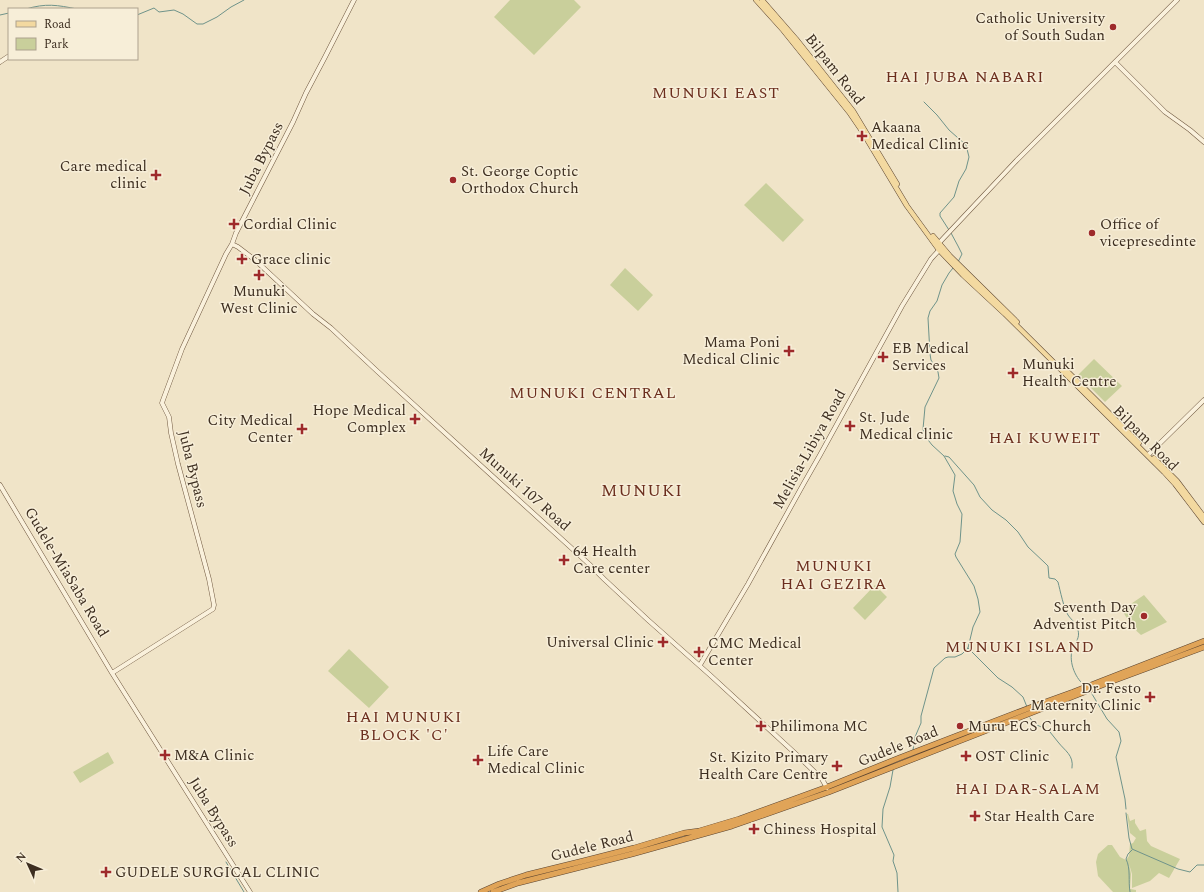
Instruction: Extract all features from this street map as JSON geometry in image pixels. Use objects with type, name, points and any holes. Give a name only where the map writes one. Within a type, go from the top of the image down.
[{"type":"highway","name":"Gudele Road","points":[[481,892],[487,888],[517,877],[634,848],[684,832],[699,831],[828,789],[900,758],[1204,641]]},
{"type":"highway","name":"Gudele Road","points":[[493,892],[523,881],[654,848],[732,826],[1204,647]]},
{"type":"main road","name":"Juba Bypass","points":[[250,892],[112,673],[213,610],[214,605],[211,585],[198,532],[178,464],[168,417],[162,400],[182,349],[236,233],[354,0]]},
{"type":"main road","points":[[756,0],[807,58],[852,116],[907,206],[937,244],[1177,0]]},
{"type":"main road","name":"Bilpam Road","points":[[762,0],[856,115],[914,212],[941,249],[1164,472],[1204,522]]},
{"type":"main road","points":[[1115,62],[1161,109],[1204,142]]},
{"type":"main road","name":"Munuki 107 Road","points":[[232,244],[255,260],[590,564],[648,620],[822,779],[828,789]]},
{"type":"main road","name":"Melisia-Libiya Road","points":[[700,666],[748,584],[896,317],[932,259],[941,249]]},
{"type":"main road","name":"Bilpam Road","points":[[964,273],[1007,311],[1029,335],[1073,376],[1177,481],[1204,517]]},
{"type":"main road","points":[[1149,454],[1204,400]]},
{"type":"main road","name":"Gudele-MiaSaba Road","points":[[0,485],[112,673]]},
{"type":"green space","points":[[510,0],[574,0],[581,7],[534,55],[494,17]]},
{"type":"green space","points":[[766,183],[804,220],[783,242],[744,205]]},
{"type":"green space","points":[[625,268],[653,295],[638,311],[610,285]]},
{"type":"green space","points":[[1094,359],[1122,386],[1105,402],[1078,375]]},
{"type":"green space","points":[[875,585],[887,597],[865,620],[853,608]]},
{"type":"green space","name":"Seventh Day Adventist Pitch","points":[[1144,595],[1167,622],[1141,635],[1132,627],[1122,610]]},
{"type":"green space","points":[[349,649],[389,687],[369,708],[328,671]]},
{"type":"green space","points":[[108,752],[114,763],[80,783],[73,772]]},
{"type":"green space","points":[[1127,814],[1130,821],[1135,819],[1135,823],[1140,831],[1146,829],[1147,841],[1151,846],[1180,859],[1169,878],[1159,873],[1150,881],[1132,888],[1132,874],[1129,864],[1131,874],[1130,889],[1136,890],[1136,892],[1113,892],[1098,876],[1096,862],[1098,854],[1108,845],[1112,845],[1120,857],[1126,860],[1129,856],[1130,844],[1133,843],[1136,838],[1130,833]]},
{"type":"waterway","points":[[138,15],[154,8],[159,12],[174,10],[183,14],[197,24],[203,24],[244,0]]},
{"type":"waterway","points":[[31,8],[52,5],[72,8]]},
{"type":"waterway","points":[[0,15],[8,13]]},
{"type":"waterway","points":[[924,102],[949,130],[966,145],[969,157],[966,169],[959,181],[954,197],[940,213],[940,216],[949,230]]},
{"type":"waterway","points":[[951,233],[962,254],[958,262]]},
{"type":"waterway","points":[[913,750],[915,737],[921,723],[921,716],[934,668],[945,658],[955,657],[962,654],[968,648],[973,627],[980,612],[974,586],[955,554],[960,542],[962,514],[953,491],[955,475],[944,456],[925,436],[923,429],[925,407],[939,378],[938,372],[931,360],[928,318],[930,311],[937,301],[942,285],[953,268]]},
{"type":"waterway","points":[[945,456],[949,457],[974,485],[980,497],[992,510],[1006,520],[1018,532],[1028,547],[1048,566],[1049,578],[1055,579],[1058,582],[1067,612],[1077,628],[1078,635],[1071,657],[1075,673],[1080,682],[1084,685]]},
{"type":"waterway","points":[[968,648],[998,678],[1012,687],[1023,697],[1027,707]]},
{"type":"waterway","points":[[1092,694],[1107,719],[1119,732],[1121,741],[1116,757],[1126,809]]},
{"type":"waterway","points":[[1030,718],[1037,725],[1050,732],[1070,756],[1072,760],[1072,768]]},
{"type":"waterway","points":[[893,770],[890,787],[883,809],[882,827],[894,855],[893,861],[897,873],[898,892]]},
{"type":"waterway","points":[[1126,813],[1132,849],[1178,869],[1190,872],[1197,865],[1204,865]]},
{"type":"waterway","points":[[1130,892],[1128,863],[1126,859],[1132,850]]},
{"type":"waterway","points":[[226,862],[244,892]]},
{"type":"place","name":"Catholic University of South Sudan","points":[[1113,27]]},
{"type":"place","name":"Akaana Medical Clinic","points":[[862,136]]},
{"type":"place","name":"Care medical clinic","points":[[156,175]]},
{"type":"place","name":"St. George Coptic Orthodox Church","points":[[453,180]]},
{"type":"place","name":"Cordial Clinic","points":[[234,224]]},
{"type":"place","name":"Office of vicepresedinte","points":[[1092,233]]},
{"type":"place","name":"Grace clinic","points":[[242,259]]},
{"type":"place","name":"Munuki West Clinic","points":[[259,275]]},
{"type":"place","name":"Mama Poni Medical Clinic","points":[[789,351]]},
{"type":"place","name":"EB Medical Services","points":[[883,357]]},
{"type":"place","name":"Munuki Health Centre","points":[[1013,373]]},
{"type":"place","name":"Hope Medical Complex","points":[[415,419]]},
{"type":"place","name":"St. Jude Medical clinic","points":[[850,426]]},
{"type":"place","name":"City Medical Center","points":[[302,429]]},
{"type":"place","name":"64 Health Care center","points":[[564,560]]},
{"type":"place","name":"Seventh Day Adventist Pitch","points":[[1144,616]]},
{"type":"place","name":"Universal Clinic","points":[[663,642]]},
{"type":"place","name":"CMC Medical Center","points":[[699,652]]},
{"type":"place","name":"Dr. Festo Maternity Clinic","points":[[1150,697]]},
{"type":"place","name":"Philimona MC","points":[[761,726]]},
{"type":"place","name":"Muru ECS Church","points":[[960,726]]},
{"type":"place","name":"M&A Clinic","points":[[165,755]]},
{"type":"place","name":"OST Clinic","points":[[966,756]]},
{"type":"place","name":"Life Care Medical Clinic","points":[[478,760]]},
{"type":"place","name":"St. Kizito Primary Health Care Centre","points":[[837,766]]},
{"type":"place","name":"Star Health Care","points":[[975,816]]},
{"type":"place","name":"Chiness Hospital","points":[[754,829]]},
{"type":"place","name":"GUDELE SURGICAL CLINIC","points":[[106,872]]},
{"type":"district","name":"HAI JUBA NABARI","points":[[965,76]]},
{"type":"district","name":"MUNUKI EAST","points":[[716,92]]},
{"type":"district","name":"MUNUKI CENTRAL","points":[[593,392]]},
{"type":"district","name":"HAI KUWEIT","points":[[1045,437]]},
{"type":"district","name":"MUNUKI","points":[[642,490]]},
{"type":"district","name":"MUNUKI HAI GEZIRA","points":[[834,574]]},
{"type":"district","name":"MUNUKI ISLAND","points":[[1020,646]]},
{"type":"district","name":"HAI MUNUKI BLOCK 'C'","points":[[404,725]]},
{"type":"district","name":"HAI DAR-SALAM","points":[[1028,788]]}]
